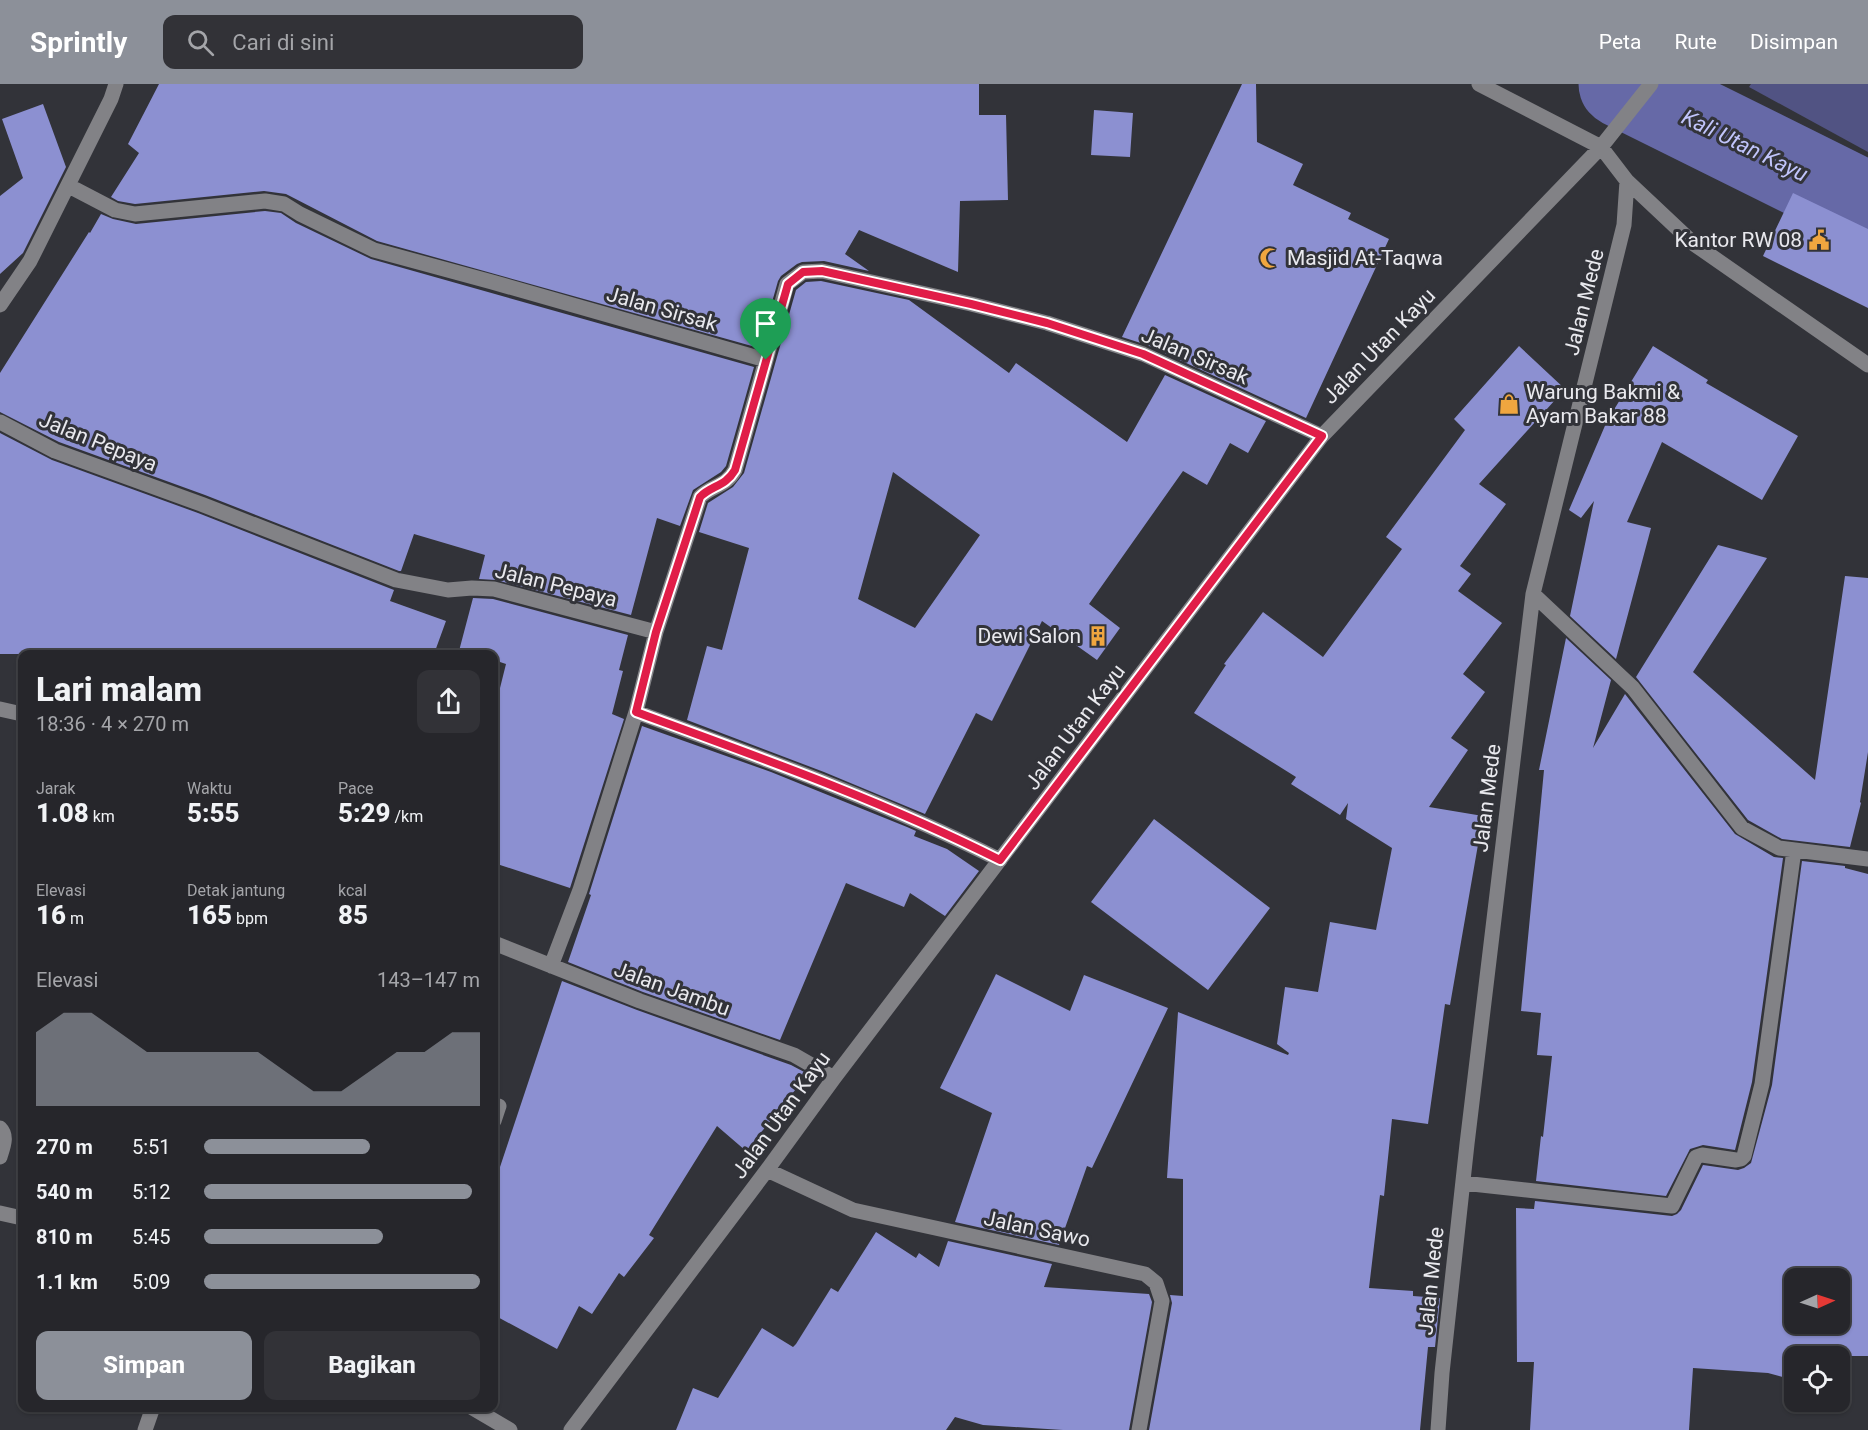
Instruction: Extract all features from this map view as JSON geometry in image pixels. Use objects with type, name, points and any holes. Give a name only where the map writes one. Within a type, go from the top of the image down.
[{"type":"street","points":[[0,305],[30,261],[69,186],[116,84]]},
{"type":"street","points":[[1479,84],[1601,147],[1627,181],[1694,244],[1868,365]]},
{"type":"street","name":"Jalan Utan Kayu","points":[[571,1430],[834,1078],[1322,436],[1601,147],[1651,84]]},
{"type":"street","name":"Jalan Mede","points":[[1438,1430],[1463,1183],[1533,594],[1624,225],[1627,181]]},
{"type":"street","name":"Jalan Sirsak","points":[[69,186],[115,210],[135,214],[265,201],[284,204],[374,250],[766,360],[788,284],[803,272],[822,271],[1047,323],[1143,354],[1322,436]]},
{"type":"street","points":[[551,966],[580,890],[636,712],[656,632],[700,497],[707,490],[722,485],[731,478],[735,470],[766,360]]},
{"type":"street","name":"Jalan Pepaya","points":[[0,422],[55,451],[201,504],[396,580],[448,590],[494,589],[656,632]]},
{"type":"street","points":[[1533,594],[1633,688],[1742,828],[1779,848],[1868,859]]},
{"type":"street","points":[[0,709],[18,713]]},
{"type":"street","points":[[636,712],[817,778],[1000,860]]},
{"type":"street","points":[[1463,1183],[1672,1206],[1696,1157],[1702,1155],[1741,1160],[1744,1156],[1762,1084],[1794,850]]},
{"type":"street","name":"Jalan Jambu","points":[[498,945],[639,1001],[794,1054],[834,1078]]},
{"type":"street","points":[[0,1128],[5,1138],[0,1157]]},
{"type":"street","name":"Jalan Sawo","points":[[767,1170],[853,1210],[1145,1274],[1156,1282],[1161,1301],[1139,1430]]},
{"type":"street","points":[[0,1213],[18,1217]]},
{"type":"street","points":[[145,1430],[151,1412]]},
{"type":"street","points":[[479,1412],[510,1430]]},
{"type":"shaded area","points":[[1751,84],[1868,84],[1868,152],[1749,87]]},
{"type":"building","points":[[159,84],[979,84],[979,115],[1006,115],[1008,200],[960,201],[958,272],[859,230],[845,254],[869,271],[824,261],[797,264],[778,281],[759,348],[377,241],[286,194],[264,191],[135,204],[118,201],[111,197],[139,153],[128,144]]},
{"type":"building","name":"Masjid At-Taqwa","points":[[1242,84],[1256,84],[1257,142],[1303,164],[1293,185],[1351,213],[1348,219],[1389,239],[1306,418],[1147,345],[1122,337]]},
{"type":"building","points":[[43,104],[66,167],[23,253],[0,274],[0,196],[23,178],[2,119]]},
{"type":"building","points":[[1094,110],[1133,113],[1130,157],[1091,155]]},
{"type":"building","name":"Kantor RW 08","points":[[1793,193],[1868,229],[1868,308],[1763,256]]},
{"type":"building","points":[[265,211],[281,213],[296,223],[371,259],[754,367],[726,466],[721,472],[693,490],[680,526],[657,518],[631,615],[496,580],[479,579],[485,555],[414,534],[401,571],[399,571],[205,495],[59,442],[0,412],[0,373],[101,214],[136,224]]},
{"type":"building","points":[[821,281],[909,300],[1009,373],[1016,363],[1127,442],[1165,375],[1266,421],[1248,453],[1230,443],[1207,485],[1183,471],[1089,604],[1120,628],[1097,660],[1042,621],[992,721],[976,713],[925,814],[824,772],[687,720],[707,646],[722,650],[749,548],[699,532],[708,503],[733,487],[744,473],[796,290],[806,282]],"holes":[[[893,472],[980,535],[915,628],[858,599]]]},
{"type":"building","points":[[1519,346],[1565,389],[1479,484],[1506,504],[1460,566],[1471,574],[1458,591],[1502,623],[1463,674],[1485,692],[1451,738],[1468,750],[1429,807],[1483,816],[1450,1005],[1445,1004],[1428,1124],[1392,1119],[1384,1196],[1380,1195],[1369,1288],[1413,1291],[1413,1296],[1440,1298],[1435,1347],[1428,1347],[1420,1430],[1149,1430],[1172,1303],[1170,1295],[1183,1296],[1183,1179],[1167,1178],[1178,1012],[1288,1055],[1289,1053],[1277,1044],[1285,987],[1318,992],[1330,922],[1376,930],[1392,848],[1346,819],[1348,803],[1340,815],[1291,784],[1296,777],[1194,713],[1226,665],[1224,664],[1263,612],[1323,657],[1402,549],[1386,537],[1465,430],[1454,419]]},
{"type":"building","points":[[1653,346],[1708,380],[1706,383],[1798,436],[1762,500],[1662,442],[1627,522],[1651,528],[1616,659],[1570,616],[1594,501],[1581,518],[1569,510],[1607,421]]},
{"type":"building","points":[[0,433],[52,460],[198,513],[394,590],[390,601],[446,621],[435,650],[18,650],[18,654],[0,654]]},
{"type":"building","points":[[1718,545],[1767,558],[1693,672],[1815,780],[1845,576],[1868,578],[1868,752],[1861,803],[1850,847],[1782,839],[1748,820],[1636,677]]},
{"type":"building","points":[[473,598],[493,599],[628,635],[619,670],[623,671],[612,714],[624,719],[570,888],[498,864],[498,696],[506,664],[498,661],[498,650],[459,650]]},
{"type":"building","points":[[1566,638],[1611,680],[1593,748],[1625,694],[1735,834],[1774,857],[1783,858],[1752,1082],[1735,1150],[1703,1145],[1690,1149],[1666,1196],[1536,1181],[1552,1056],[1537,1055],[1541,1013],[1521,1011],[1544,770],[1539,770]]},
{"type":"building","points":[[642,726],[771,772],[907,827],[916,831],[914,836],[947,849],[979,871],[945,916],[910,893],[904,907],[846,883],[780,1040],[643,992],[568,962],[591,895],[589,894]]},
{"type":"building","points":[[1154,819],[1270,908],[1208,990],[1091,902]]},
{"type":"building","points":[[1802,861],[1845,866],[1845,868],[1868,874],[1868,1356],[1850,1356],[1850,1346],[1784,1346],[1784,1377],[1768,1373],[1693,1368],[1689,1430],[1530,1430],[1534,1362],[1517,1362],[1516,1208],[1534,1209],[1535,1201],[1672,1216],[1681,1210],[1703,1165],[1738,1170],[1751,1163],[1772,1085]]},
{"type":"building","points":[[996,974],[1070,1011],[1084,975],[1168,1008],[1092,1168],[1087,1166],[1059,1245],[955,1222],[992,1113],[940,1088]]},
{"type":"building","points":[[562,981],[791,1065],[808,1074],[746,1151],[717,1126],[649,1235],[654,1238],[624,1277],[619,1273],[592,1314],[579,1306],[557,1349],[498,1317],[498,1173]]},
{"type":"building","points":[[876,1232],[916,1258],[919,1253],[939,1267],[948,1241],[1052,1264],[1044,1287],[1149,1294],[1152,1302],[1129,1430],[1063,1430],[983,1425],[955,1417],[946,1430],[676,1430],[693,1388],[718,1398],[762,1328],[793,1347],[831,1288],[838,1292]]},
{"type":"waterway","name":"Kali Utan Kayu","points":[[1622,84],[1868,206]]},
{"type":"place","name":"Kantor RW 08","points":[[1819,240]]},
{"type":"place","name":"Masjid At-Taqwa","points":[[1270,258]]},
{"type":"place","name":"Warung Bakmi & Ayam Bakar 88","points":[[1509,404]]},
{"type":"place","name":"Dewi Salon","points":[[1098,636]]},
{"type":"route","points":[[822,271],[1047,323],[1143,354],[1322,436],[1000,860],[817,778],[636,712],[656,632],[700,497],[707,490],[722,485],[731,478],[735,470],[766,360],[788,284],[803,272],[822,271]]}]
